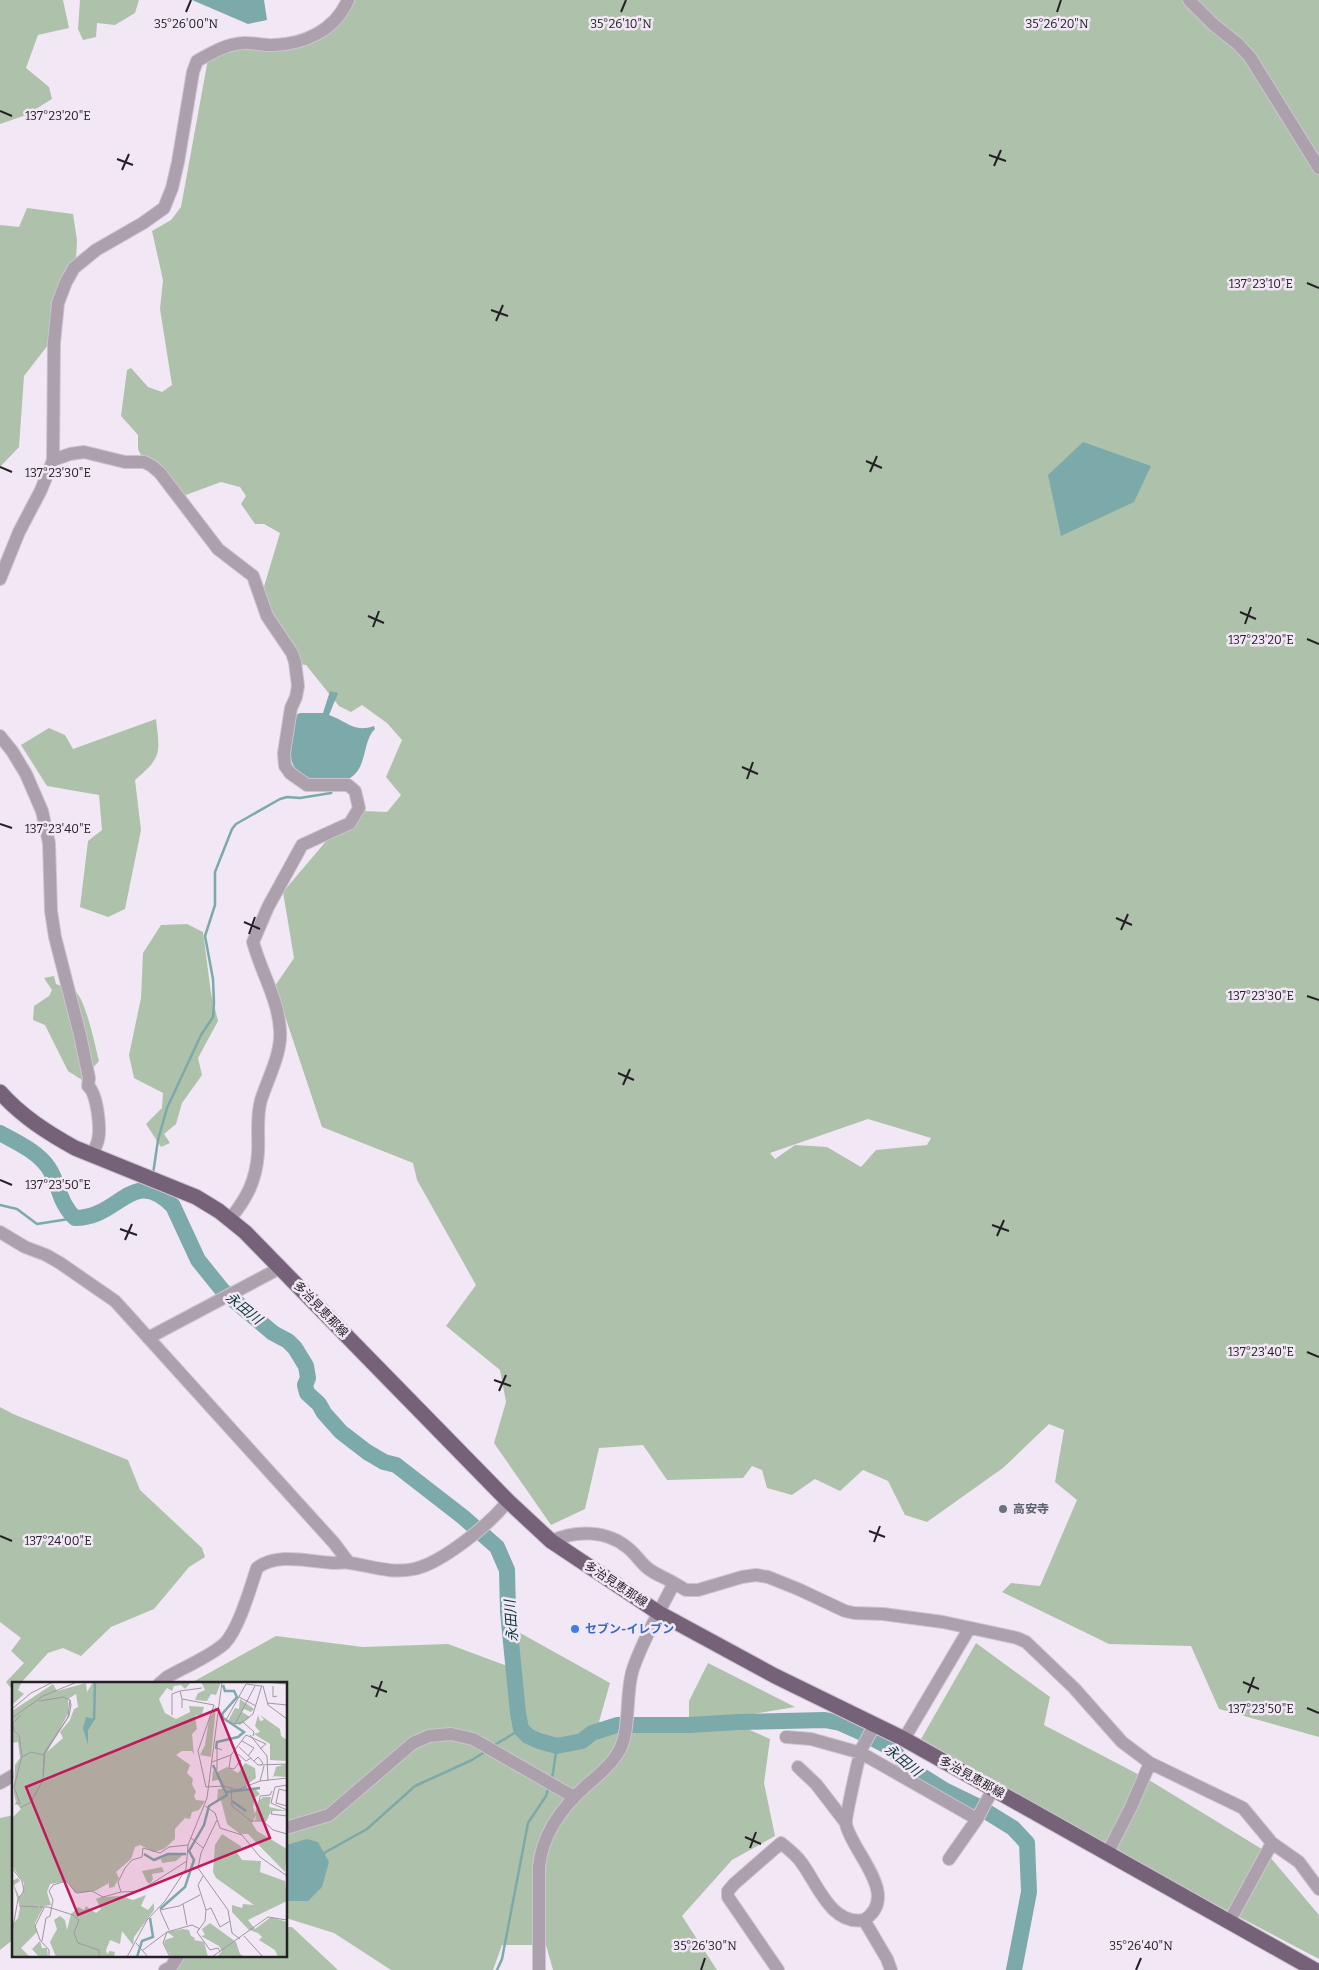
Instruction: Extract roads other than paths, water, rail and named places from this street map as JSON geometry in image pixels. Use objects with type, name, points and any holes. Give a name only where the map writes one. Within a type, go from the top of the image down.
[{"type":"main road","name":"多治見恵那線","points":[[0,1092],[20,1111],[47,1132],[92,1155],[196,1197],[246,1232],[508,1501],[551,1541],[659,1613],[874,1727],[904,1739],[991,1793],[1107,1854],[1315,1970]]},
{"type":"street","points":[[0,578],[19,532],[41,490],[53,460],[54,343],[58,304],[66,282],[74,268],[96,250],[143,223],[164,208],[174,179],[193,72],[197,61],[228,46],[244,43],[274,46],[303,42],[331,24],[344,9],[348,0]]},
{"type":"street","points":[[1189,0],[1250,57],[1319,168]]},
{"type":"street","points":[[53,460],[70,454],[84,452],[125,462],[144,462],[152,466],[172,487],[218,549],[253,576],[261,596],[263,608],[292,653],[297,671],[298,686],[291,708],[284,753],[285,766],[290,773],[307,785],[348,785],[355,791],[359,808],[350,823],[302,845],[268,908],[253,942],[275,1002],[280,1040],[261,1101],[257,1132],[258,1152],[254,1175],[248,1195],[230,1219]]},
{"type":"street","points":[[0,736],[26,774],[42,812],[49,843],[51,912],[55,937],[80,1035],[89,1078],[88,1086],[91,1089],[98,1114],[98,1140],[92,1155]]},
{"type":"street","points":[[0,1232],[25,1247],[60,1262],[115,1301],[334,1543],[349,1563]]},
{"type":"street","points":[[148,1338],[280,1268]]},
{"type":"street","points":[[161,1682],[224,1644],[231,1635],[243,1608],[256,1568],[262,1564],[277,1560],[349,1563],[375,1569],[412,1570],[430,1564],[465,1540],[500,1512],[508,1501]]},
{"type":"street","points":[[551,1541],[562,1536],[599,1533],[630,1549],[651,1571],[686,1590],[698,1590],[742,1577],[756,1575],[768,1577],[798,1589],[845,1611],[943,1622],[1017,1638],[1032,1646],[1074,1688],[1122,1742],[1150,1762],[1243,1808],[1272,1843],[1299,1862],[1319,1888]]},
{"type":"street","points":[[538,1970],[541,1851],[552,1826],[574,1797],[620,1751],[625,1734],[632,1670],[674,1583]]},
{"type":"street","points":[[904,1739],[969,1629]]},
{"type":"street","points":[[846,1823],[862,1750],[874,1727]]},
{"type":"street","points":[[288,1827],[330,1815],[396,1756],[413,1743],[429,1736],[450,1734],[473,1740],[574,1797]]},
{"type":"street","points":[[786,1737],[810,1739],[862,1750],[978,1817]]},
{"type":"street","points":[[1107,1854],[1150,1762]]},
{"type":"street","points":[[778,1970],[728,1897],[728,1891],[781,1843],[800,1861],[832,1909],[844,1918],[856,1922],[864,1920],[870,1916],[878,1897],[876,1886],[846,1823],[816,1784],[798,1767]]},
{"type":"street","points":[[0,1783],[12,1777]]},
{"type":"street","points":[[949,1859],[978,1817],[991,1793]]},
{"type":"street","points":[[1229,1922],[1272,1843]]},
{"type":"street","points":[[864,1920],[887,1959],[891,1970]]},
{"type":"street","points":[[165,1970],[171,1967],[177,1958]]},
{"type":"waterway","points":[[153,1174],[158,1140],[167,1108],[201,1035],[213,1017],[213,979],[205,936],[215,905],[215,872],[232,829],[236,824],[280,799],[331,793],[332,790]]},
{"type":"waterway","name":"永田川","points":[[0,1133],[26,1147],[43,1161],[52,1173],[65,1206],[75,1218],[90,1216],[136,1192],[147,1191],[159,1195],[173,1206],[198,1260],[223,1291],[273,1333],[288,1341],[295,1348],[306,1366],[308,1378],[305,1385],[307,1393],[319,1404],[324,1413],[341,1432],[367,1452],[384,1462],[396,1465],[463,1517],[497,1547],[507,1570],[508,1612],[518,1713],[521,1729],[528,1736],[557,1746],[582,1741],[592,1733],[617,1725],[689,1725],[825,1720],[840,1723],[858,1731],[891,1748],[909,1768],[1013,1828],[1027,1843],[1029,1892],[1014,1970]]},
{"type":"waterway","name":"永田川","points":[[151,1190],[152,1184]]},
{"type":"waterway","points":[[0,1205],[17,1209],[37,1224],[75,1218]]},
{"type":"waterway","points":[[493,1746],[521,1729]]},
{"type":"waterway","points":[[552,1779],[557,1746]]},
{"type":"waterway","points":[[324,1853],[367,1829],[415,1786],[472,1760],[486,1751]]},
{"type":"waterway","points":[[497,1970],[502,1959],[528,1823],[546,1796],[549,1786]]},
{"type":"place","name":"高安寺","points":[[1003,1509]]},
{"type":"place","name":"セブン-イレブン","points":[[575,1629]]}]
